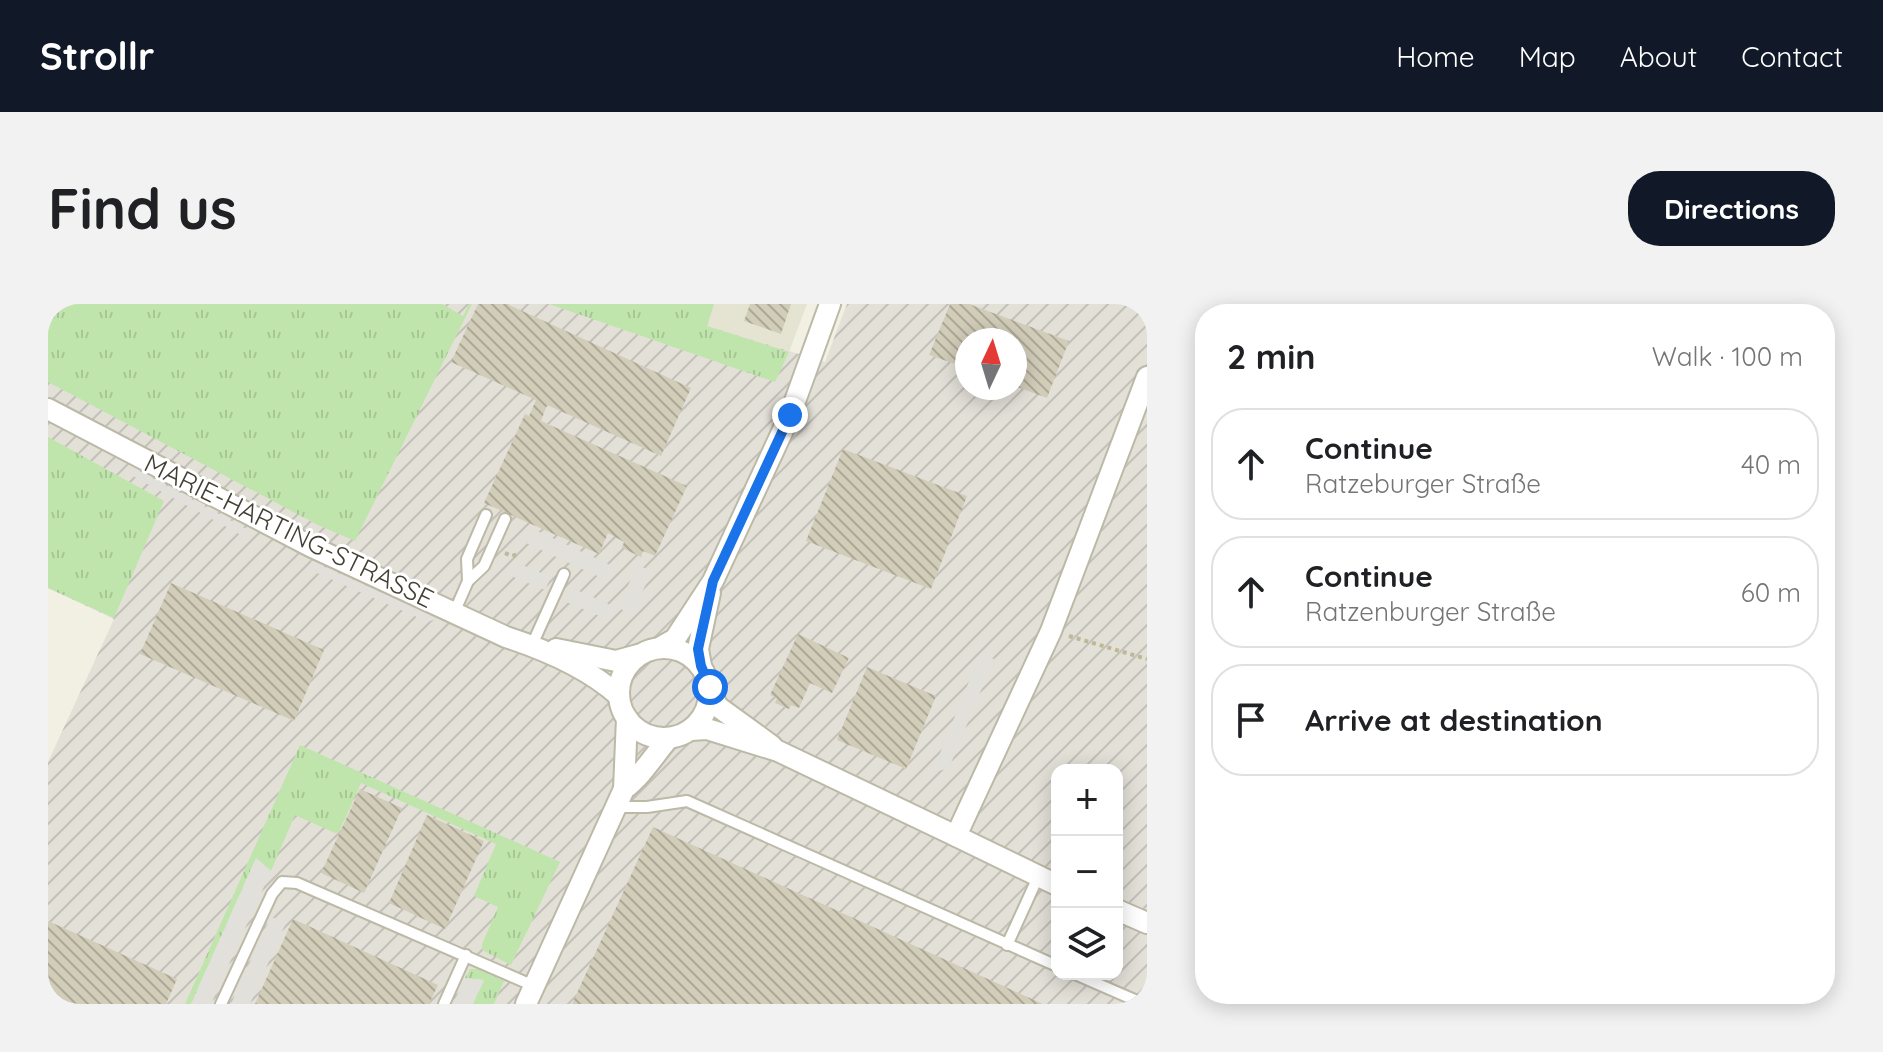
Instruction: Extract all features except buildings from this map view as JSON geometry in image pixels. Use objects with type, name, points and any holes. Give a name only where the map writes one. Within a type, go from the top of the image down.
[{"type":"street","points":[[532,645],[616,661],[661,647],[675,639],[713,581],[790,415],[830,304]]},
{"type":"street","points":[[956,836],[1051,631],[1147,377]]},
{"type":"street","name":"MARIE-HARTING-STRASSE","points":[[48,409],[310,546],[506,637],[532,645]]},
{"type":"street","points":[[713,581],[698,649],[701,666],[717,706],[778,751]]},
{"type":"street","points":[[532,645],[594,676],[619,696],[627,718],[620,798]]},
{"type":"street","points":[[661,647],[684,652],[701,666]]},
{"type":"street","points":[[619,696],[624,673],[639,655]]},
{"type":"street","points":[[691,730],[706,711],[710,687]]},
{"type":"street","points":[[627,718],[645,734],[669,738]]},
{"type":"street","points":[[530,995],[620,798],[669,738],[691,730],[707,729],[778,751],[1048,881]]},
{"type":"street","points":[[1123,913],[1147,923]]},
{"type":"lane","points":[[468,581],[467,559],[486,515]]},
{"type":"lane","points":[[454,613],[468,581],[484,566],[505,519]]},
{"type":"lane","points":[[532,645],[564,574]]},
{"type":"lane","points":[[620,798],[647,807],[675,800],[687,801],[1051,963]]},
{"type":"lane","points":[[1007,945],[1048,881]]},
{"type":"lane","points":[[221,1004],[272,894],[282,882],[297,883],[466,955],[530,995]]},
{"type":"lane","points":[[444,1004],[466,955]]},
{"type":"lane","points":[[1089,980],[1144,1004]]},
{"type":"path","points":[[506,553],[512,556],[519,554]]},
{"type":"path","points":[[1051,631],[1147,659]]},
{"type":"shaded area","points":[[48,304],[714,304],[707,326],[825,362],[847,304],[1147,304],[1147,1004],[48,1004],[48,762],[114,619],[48,588]]},
{"type":"shaded area","points":[[714,304],[807,304],[789,352],[706,326]]},
{"type":"shaded area","points":[[130,466],[253,532],[241,535],[133,476]]},
{"type":"shaded area","points":[[531,528],[614,567],[608,581],[524,542]]},
{"type":"shaded area","points":[[311,561],[438,618],[428,622],[315,572]]},
{"type":"shaded area","points":[[515,562],[551,577],[545,590],[509,575]]},
{"type":"shaded area","points":[[637,565],[652,571],[632,614],[618,608]]},
{"type":"shaded area","points":[[570,587],[615,607],[609,620],[564,601]]},
{"type":"shaded area","points":[[980,654],[994,659],[949,768],[932,773]]},
{"type":"shaded area","points":[[256,858],[271,871],[211,1004],[191,1004]]},
{"type":"shaded area","points":[[270,918],[288,918],[250,1004],[231,1004]]},
{"type":"shaded area","points":[[465,978],[484,980],[473,1004],[453,1004]]},
{"type":"green space","points":[[48,304],[442,304],[463,316],[472,304],[355,541],[318,525],[48,382]]},
{"type":"green space","points":[[549,304],[714,304],[707,326],[789,352],[775,382]]},
{"type":"green space","points":[[48,437],[164,501],[114,618],[48,588]]},
{"type":"green space","points":[[300,745],[560,862],[511,965],[482,950],[498,907],[474,896],[496,844],[361,783],[339,832],[295,815],[271,871],[256,858],[191,1004],[185,1004]]},
{"type":"green space","points":[[470,969],[478,969],[504,981],[494,1004],[473,1004],[484,980],[465,978]]},
{"type":"route","points":[[710,687],[698,649],[713,581],[790,415]]}]
